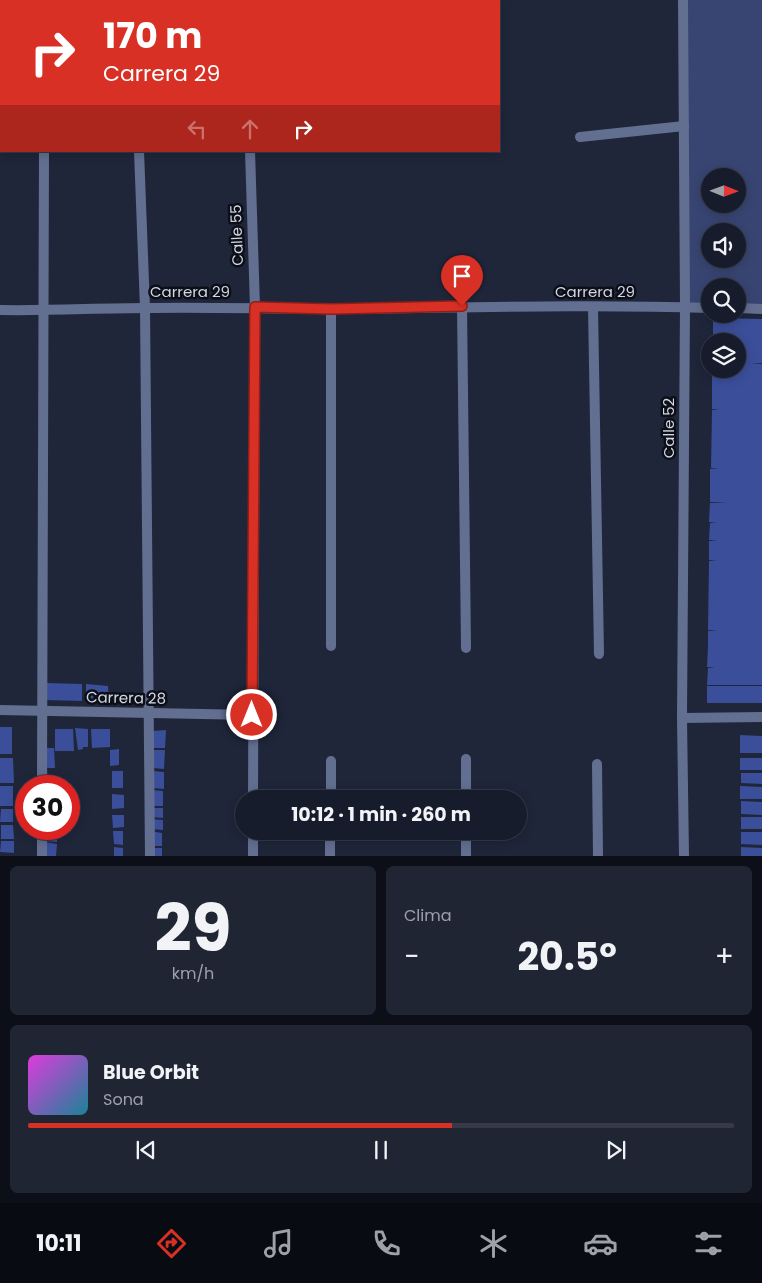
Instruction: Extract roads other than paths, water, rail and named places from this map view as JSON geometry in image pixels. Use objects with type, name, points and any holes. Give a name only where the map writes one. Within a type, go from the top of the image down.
[{"type":"street","name":"Calle 52","points":[[683,0],[685,307],[682,718],[684,856]]},
{"type":"street","points":[[580,137],[684,126]]},
{"type":"street","points":[[42,775],[44,152]]},
{"type":"street","points":[[139,152],[145,308],[150,856]]},
{"type":"street","name":"Calle 55","points":[[250,152],[255,307],[253,790]]},
{"type":"street","points":[[462,306],[466,648]]},
{"type":"street","name":"Carrera 29","points":[[0,310],[255,307],[331,309],[462,306],[701,308]]},
{"type":"street","points":[[593,307],[599,654]]},
{"type":"street","points":[[746,308],[762,309]]},
{"type":"street","points":[[331,309],[331,646]]},
{"type":"street","name":"Carrera 28","points":[[0,710],[252,715]]},
{"type":"street","points":[[682,718],[762,718]]},
{"type":"street","points":[[466,759],[466,790]]},
{"type":"street","points":[[330,790],[331,761]]},
{"type":"street","points":[[597,764],[598,856]]},
{"type":"street","points":[[42,840],[42,856]]},
{"type":"street","points":[[253,840],[253,856]]},
{"type":"street","points":[[330,840],[330,856]]},
{"type":"street","points":[[466,840],[466,856]]}]
